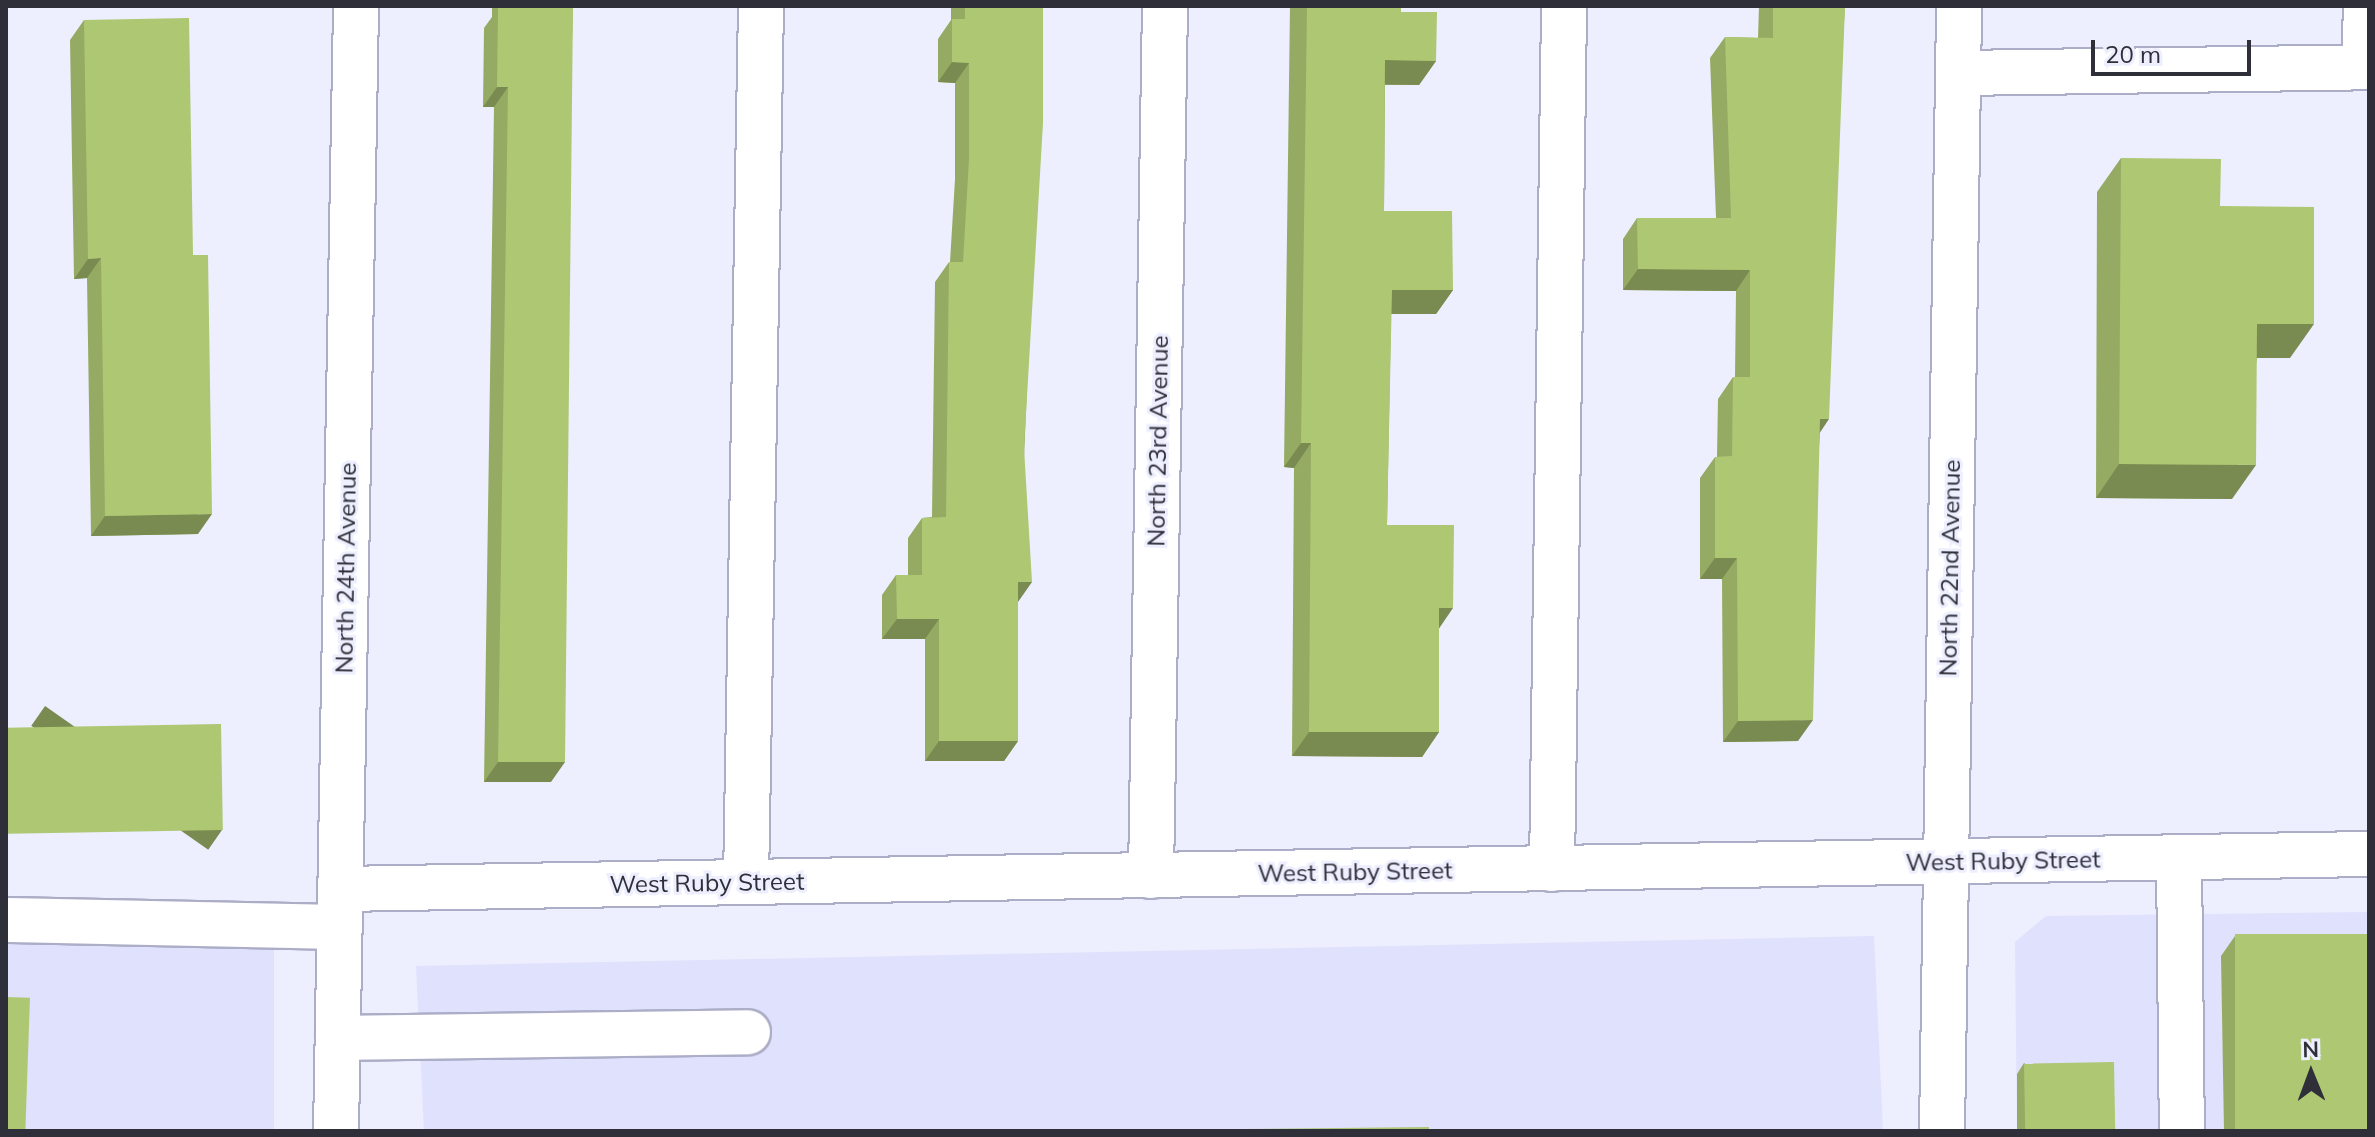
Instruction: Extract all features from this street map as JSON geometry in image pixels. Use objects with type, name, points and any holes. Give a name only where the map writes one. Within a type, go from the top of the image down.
[{"type":"street","name":"North 24th Avenue","points":[[336,1131],[356,6]]},
{"type":"street","points":[[746,882],[761,6]]},
{"type":"street","name":"North 23rd Avenue","points":[[1151,876],[1165,6]]},
{"type":"street","points":[[1552,869],[1564,6]]},
{"type":"street","name":"North 22nd Avenue","points":[[1942,1131],[1959,6]]},
{"type":"street","points":[[1958,73],[2367,67],[2366,6]]},
{"type":"street","name":"West Ruby Street","points":[[6,920],[340,908],[746,882],[2369,854]]},
{"type":"street","points":[[2179,858],[2182,1131]]},
{"type":"street","points":[[338,1038],[748,1032]]},
{"type":"shaded area","points":[[2369,912],[2369,1131],[2017,1131],[2015,942],[2046,916]]},
{"type":"shaded area","points":[[6,936],[274,936],[274,1131],[6,1131]]},
{"type":"shaded area","points":[[1874,936],[1883,1131],[424,1131],[416,966]]},
{"type":"building","points":[[573,6],[565,762],[498,762],[508,87],[497,87],[498,8]]},
{"type":"building","points":[[965,6],[1043,6],[1043,123],[1024,448],[1032,582],[1018,582],[1018,741],[939,741],[939,619],[897,619],[896,575],[922,575],[922,518],[946,517],[949,262],[963,262],[969,159],[969,63],[952,62],[952,19],[965,19]]},
{"type":"building","points":[[1307,6],[1401,6],[1401,12],[1437,12],[1436,61],[1385,60],[1384,211],[1452,211],[1453,290],[1392,290],[1387,525],[1454,525],[1453,608],[1439,608],[1439,732],[1309,732],[1311,443],[1301,443]]},
{"type":"building","points":[[1773,6],[1845,6],[1829,419],[1820,419],[1813,720],[1738,721],[1737,558],[1715,558],[1715,457],[1732,456],[1733,377],[1750,377],[1750,270],[1638,269],[1637,218],[1731,218],[1725,37],[1773,38]]},
{"type":"building","points":[[189,18],[193,255],[208,255],[212,514],[105,516],[101,258],[88,259],[84,20]]},
{"type":"building","points":[[2121,158],[2221,159],[2220,206],[2314,207],[2314,324],[2257,324],[2256,465],[2119,464]]},
{"type":"building","points":[[221,724],[223,830],[8,834],[6,728]]},
{"type":"building","points":[[2235,934],[2369,934],[2369,1131],[2235,1131]]},
{"type":"building","points":[[6,997],[30,998],[25,1131],[6,1131]]},
{"type":"building","points":[[2114,1062],[2115,1131],[2025,1131],[2024,1064]]},
{"type":"building","points":[[1429,1127],[1429,1131],[1245,1131],[1245,1129]]}]
